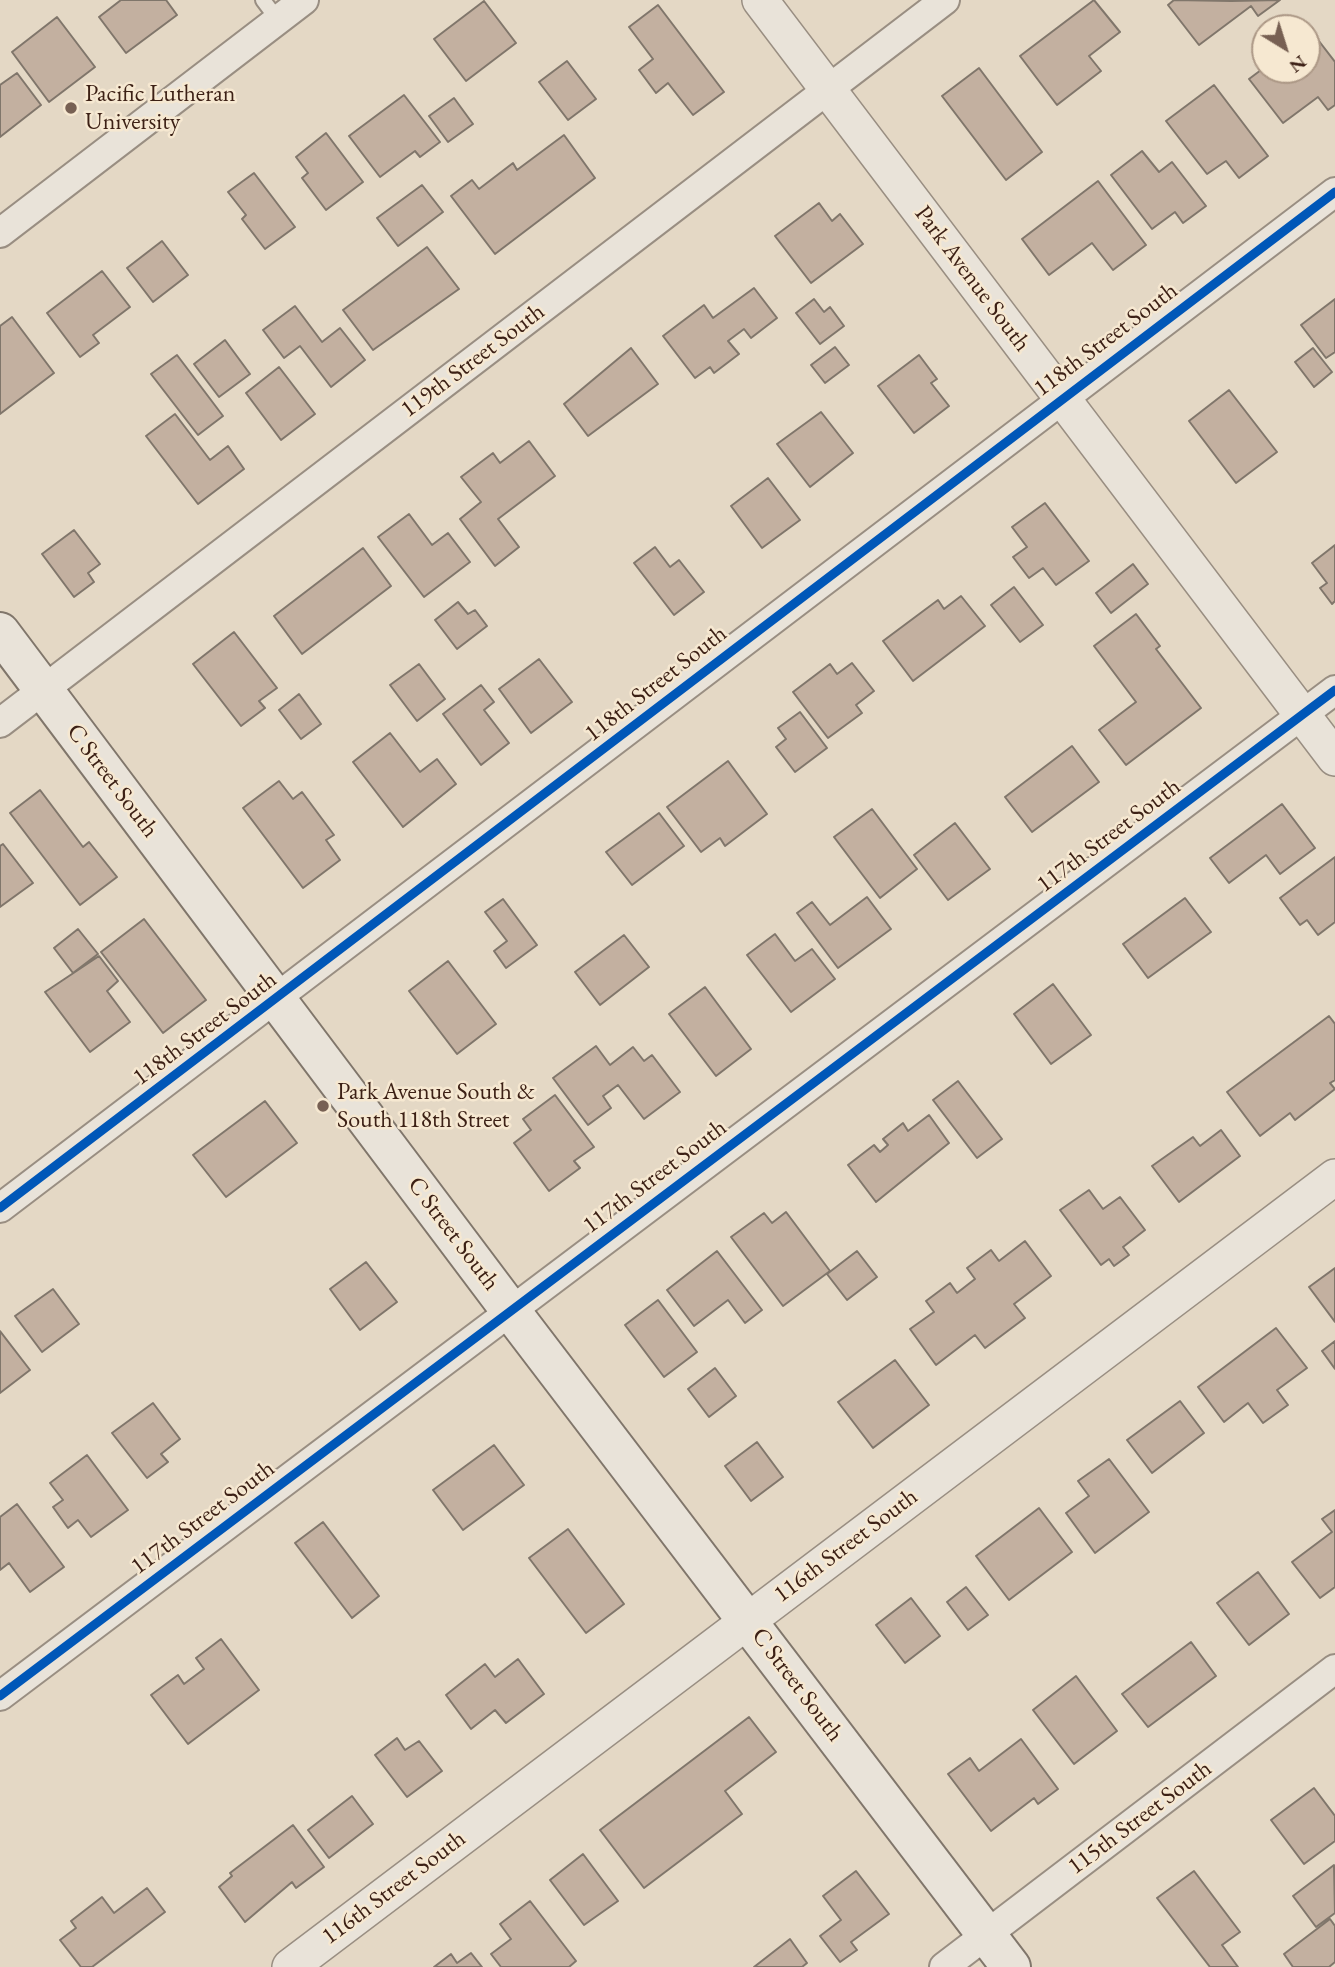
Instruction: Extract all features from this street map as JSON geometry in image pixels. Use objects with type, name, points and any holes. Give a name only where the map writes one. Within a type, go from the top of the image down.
[{"type":"main road","name":"C Street South","points":[[0,632],[278,998],[510,1310],[1011,1967]]},
{"type":"street","points":[[0,233],[270,10],[304,0]]},
{"type":"street","name":"Park Avenue South","points":[[760,0],[1335,758]]},
{"type":"street","name":"119th Street South","points":[[0,723],[945,0]]},
{"type":"street","name":"118th Street South","points":[[0,1208],[1061,397],[1335,192]]},
{"type":"street","name":"117th Street South","points":[[0,1696],[1335,690]]},
{"type":"street","name":"116th Street South","points":[[290,1967],[1335,1177]]},
{"type":"street","name":"115th Street South","points":[[944,1967],[1335,1670]]},
{"type":"building","points":[[121,0],[166,0],[177,15],[126,53],[99,17]]},
{"type":"building","points":[[1094,0],[1120,32],[1089,56],[1101,71],[1057,105],[1020,56]]},
{"type":"building","points":[[1174,0],[1280,0],[1261,14],[1257,14],[1251,6],[1199,45],[1168,5]]},
{"type":"building","points":[[484,1],[516,43],[466,81],[434,39]]},
{"type":"building","points":[[658,5],[724,92],[693,115],[668,83],[656,93],[639,70],[653,59],[629,27]]},
{"type":"building","points":[[57,17],[95,67],[49,102],[12,52]]},
{"type":"building","points":[[1321,44],[1335,62],[1335,105],[1328,110],[1318,97],[1283,123],[1253,84],[1321,84]]},
{"type":"building","points":[[567,61],[596,99],[568,120],[539,82]]},
{"type":"building","points":[[979,68],[1042,152],[1006,180],[942,96]]},
{"type":"building","points":[[17,73],[41,105],[0,137],[0,85]]},
{"type":"building","points":[[1214,85],[1268,156],[1239,178],[1226,161],[1207,174],[1166,121]]},
{"type":"building","points":[[404,95],[440,142],[420,157],[415,151],[380,177],[349,136]]},
{"type":"building","points":[[454,98],[473,124],[448,142],[429,116]]},
{"type":"building","points":[[326,133],[363,182],[326,210],[302,178],[308,173],[296,157]]},
{"type":"building","points":[[564,135],[595,178],[495,254],[451,196],[472,180],[479,189],[513,163],[517,170]]},
{"type":"building","points":[[1142,151],[1159,172],[1172,162],[1206,206],[1183,223],[1175,212],[1152,229],[1111,175]]},
{"type":"building","points":[[254,173],[295,227],[265,249],[242,219],[246,215],[228,192]]},
{"type":"building","points":[[1098,181],[1146,245],[1113,270],[1092,243],[1049,275],[1022,239]]},
{"type":"building","points":[[422,185],[443,212],[398,246],[377,218]]},
{"type":"building","points":[[819,203],[832,221],[840,214],[863,244],[811,283],[775,236]]},
{"type":"building","points":[[162,241],[188,275],[153,302],[127,268]]},
{"type":"building","points":[[427,247],[459,289],[373,350],[343,310]]},
{"type":"building","points":[[102,271],[130,307],[93,335],[99,343],[80,357],[47,313]]},
{"type":"building","points":[[754,288],[777,318],[751,338],[744,329],[728,341],[739,354],[714,373],[710,367],[695,378],[663,336],[704,305],[713,318]]},
{"type":"building","points":[[814,299],[824,312],[830,307],[844,326],[820,344],[796,313]]},
{"type":"building","points":[[1335,299],[1335,352],[1326,358],[1301,325]]},
{"type":"building","points":[[295,306],[322,342],[340,328],[365,360],[331,387],[300,346],[284,358],[263,330]]},
{"type":"building","points":[[12,317],[54,373],[0,414],[0,326]]},
{"type":"building","points":[[225,340],[250,374],[219,397],[194,364]]},
{"type":"building","points":[[835,347],[849,365],[825,383],[811,365]]},
{"type":"building","points":[[631,348],[658,384],[588,436],[564,404]]},
{"type":"building","points":[[1313,348],[1332,372],[1314,387],[1295,362]]},
{"type":"building","points":[[177,355],[223,416],[198,435],[151,374]]},
{"type":"building","points":[[919,355],[937,379],[931,383],[949,406],[914,433],[878,386]]},
{"type":"building","points":[[279,367],[315,414],[281,440],[246,393]]},
{"type":"building","points":[[1229,390],[1277,452],[1236,483],[1189,421]]},
{"type":"building","points":[[821,412],[853,453],[810,487],[777,444]]},
{"type":"building","points":[[175,414],[210,460],[228,446],[244,469],[198,504],[146,436]]},
{"type":"building","points":[[529,441],[555,476],[498,519],[519,547],[495,566],[460,519],[481,502],[461,477],[493,453],[500,463]]},
{"type":"building","points":[[768,478],[800,520],[762,548],[731,506]]},
{"type":"building","points":[[1045,503],[1089,561],[1056,585],[1043,568],[1029,578],[1013,557],[1027,547],[1012,527]]},
{"type":"building","points":[[409,514],[432,545],[448,533],[470,562],[424,597],[378,537]]},
{"type":"building","points":[[74,530],[100,564],[88,573],[94,582],[74,597],[42,554]]},
{"type":"building","points":[[1335,545],[1335,601],[1332,604],[1320,588],[1327,583],[1312,563]]},
{"type":"building","points":[[655,547],[670,567],[679,560],[704,592],[674,615],[634,563]]},
{"type":"building","points":[[363,548],[391,586],[302,654],[274,616]]},
{"type":"building","points":[[1133,564],[1148,584],[1111,613],[1096,593]]},
{"type":"building","points":[[1014,587],[1043,625],[1020,642],[991,605]]},
{"type":"building","points":[[961,596],[985,626],[913,681],[883,641],[938,600],[944,609]]},
{"type":"building","points":[[458,602],[468,614],[475,610],[487,626],[457,649],[435,620]]},
{"type":"building","points":[[1136,614],[1160,646],[1156,649],[1201,708],[1126,765],[1099,730],[1136,702],[1094,646]]},
{"type":"building","points":[[234,632],[277,688],[259,701],[265,708],[241,726],[193,664]]},
{"type":"building","points":[[539,659],[572,702],[531,733],[499,689]]},
{"type":"building","points":[[852,663],[874,691],[856,705],[862,713],[828,738],[793,692],[830,664],[837,674]]},
{"type":"building","points":[[419,664],[445,699],[417,721],[390,685]]},
{"type":"building","points":[[481,685],[494,702],[484,710],[509,743],[481,765],[443,714]]},
{"type":"building","points":[[299,694],[321,724],[301,739],[279,710]]},
{"type":"building","points":[[800,712],[827,748],[795,772],[776,747],[786,739],[778,728]]},
{"type":"building","points":[[390,733],[420,772],[437,759],[456,784],[403,827],[353,762]]},
{"type":"building","points":[[1072,746],[1099,782],[1032,832],[1005,797]]},
{"type":"building","points":[[728,761],[767,814],[725,846],[720,838],[701,852],[667,807]]},
{"type":"building","points":[[279,781],[293,799],[302,792],[334,835],[326,840],[340,860],[303,888],[243,808]]},
{"type":"building","points":[[40,790],[83,847],[89,842],[117,877],[80,905],[10,813]]},
{"type":"building","points":[[1282,804],[1315,848],[1280,874],[1266,855],[1229,883],[1210,858]]},
{"type":"building","points":[[872,809],[917,869],[880,898],[834,837]]},
{"type":"building","points":[[659,813],[684,846],[632,885],[606,852]]},
{"type":"building","points":[[955,823],[990,869],[948,900],[914,855]]},
{"type":"building","points":[[3,844],[33,883],[0,907],[0,846]]},
{"type":"building","points":[[1335,857],[1335,922],[1318,935],[1307,920],[1300,925],[1280,898]]},
{"type":"building","points":[[867,897],[891,929],[838,968],[797,913],[812,902],[830,925]]},
{"type":"building","points":[[1185,898],[1211,932],[1148,978],[1123,944]]},
{"type":"building","points":[[503,899],[537,945],[506,968],[494,951],[507,941],[485,912]]},
{"type":"building","points":[[144,919],[206,1000],[163,1033],[101,952]]},
{"type":"building","points":[[78,929],[98,954],[73,973],[54,948]]},
{"type":"building","points":[[775,934],[795,961],[812,949],[835,979],[791,1012],[747,955]]},
{"type":"building","points":[[624,935],[649,967],[600,1005],[575,972]]},
{"type":"building","points":[[99,956],[118,981],[107,991],[130,1022],[90,1052],[45,992]]},
{"type":"building","points":[[448,961],[496,1024],[457,1054],[409,991]]},
{"type":"building","points":[[1053,984],[1091,1035],[1051,1064],[1014,1014]]},
{"type":"building","points":[[705,987],[751,1049],[716,1076],[669,1014]]},
{"type":"building","points":[[1329,1016],[1335,1024],[1335,1080],[1330,1083],[1335,1089],[1295,1120],[1290,1113],[1260,1136],[1227,1092]]},
{"type":"building","points":[[596,1046],[610,1065],[633,1047],[644,1061],[652,1055],[680,1092],[644,1119],[618,1085],[603,1096],[611,1108],[588,1125],[553,1078]]},
{"type":"building","points":[[958,1081],[1002,1139],[977,1158],[933,1100]]},
{"type":"building","points":[[555,1095],[594,1147],[574,1161],[580,1168],[549,1191],[514,1143],[531,1130],[523,1119]]},
{"type":"building","points":[[265,1101],[297,1143],[226,1197],[193,1155]]},
{"type":"building","points":[[929,1115],[949,1143],[876,1202],[848,1165],[874,1145],[880,1152],[888,1145],[883,1139],[903,1123],[908,1131]]},
{"type":"building","points":[[1221,1130],[1240,1156],[1179,1202],[1152,1166],[1193,1137],[1200,1146]]},
{"type":"building","points":[[1089,1190],[1103,1209],[1120,1197],[1145,1230],[1123,1247],[1129,1255],[1114,1266],[1109,1259],[1101,1265],[1060,1210]]},
{"type":"building","points":[[786,1212],[830,1271],[783,1306],[731,1237],[764,1213],[772,1223]]},
{"type":"building","points":[[1025,1241],[1051,1276],[1014,1304],[1025,1318],[985,1348],[975,1335],[936,1365],[910,1329],[934,1312],[926,1301],[950,1283],[957,1293],[975,1279],[967,1268],[991,1250],[999,1261]]},
{"type":"building","points":[[717,1251],[762,1310],[745,1323],[728,1300],[694,1326],[667,1290]]},
{"type":"building","points":[[857,1251],[877,1277],[847,1300],[827,1274]]},
{"type":"building","points":[[366,1262],[397,1302],[360,1330],[330,1289]]},
{"type":"building","points":[[1335,1268],[1335,1322],[1309,1287]]},
{"type":"building","points":[[53,1289],[79,1324],[42,1352],[15,1316]]},
{"type":"building","points":[[658,1300],[697,1352],[664,1377],[625,1325]]},
{"type":"building","points":[[1276,1328],[1307,1368],[1277,1390],[1288,1405],[1263,1423],[1248,1403],[1224,1422],[1198,1387]]},
{"type":"building","points":[[0,1331],[30,1370],[0,1393]]},
{"type":"building","points":[[1335,1341],[1335,1369],[1322,1351]]},
{"type":"building","points":[[895,1360],[929,1405],[873,1448],[838,1402]]},
{"type":"building","points":[[715,1368],[736,1396],[709,1417],[688,1389]]},
{"type":"building","points":[[1180,1401],[1204,1433],[1152,1473],[1127,1440]]},
{"type":"building","points":[[153,1403],[180,1439],[161,1454],[168,1462],[147,1478],[112,1433]]},
{"type":"building","points":[[757,1442],[783,1477],[751,1501],[725,1466]]},
{"type":"building","points":[[494,1445],[524,1485],[463,1530],[433,1490]]},
{"type":"building","points":[[87,1455],[128,1510],[91,1537],[78,1520],[68,1528],[53,1507],[63,1500],[50,1483]]},
{"type":"building","points":[[1109,1459],[1149,1512],[1095,1553],[1066,1513],[1089,1496],[1078,1481]]},
{"type":"building","points":[[17,1504],[64,1567],[30,1592],[9,1563],[0,1570],[0,1517]]},
{"type":"building","points":[[1039,1508],[1072,1552],[1009,1600],[976,1556]]},
{"type":"building","points":[[1335,1510],[1335,1587],[1320,1598],[1292,1562],[1332,1532],[1322,1519]]},
{"type":"building","points":[[323,1522],[379,1596],[352,1618],[295,1543]]},
{"type":"building","points":[[568,1529],[624,1604],[586,1633],[529,1558]]},
{"type":"building","points":[[1258,1572],[1289,1614],[1249,1645],[1217,1603]]},
{"type":"building","points":[[966,1587],[988,1615],[968,1630],[947,1602]]},
{"type":"building","points":[[911,1598],[940,1636],[905,1663],[876,1625]]},
{"type":"building","points":[[221,1639],[259,1690],[188,1744],[151,1695],[178,1675],[184,1684],[204,1669],[196,1658]]},
{"type":"building","points":[[1191,1642],[1216,1676],[1148,1727],[1122,1694]]},
{"type":"building","points":[[518,1659],[544,1694],[506,1723],[495,1710],[471,1729],[446,1695],[485,1664],[495,1677]]},
{"type":"building","points":[[1076,1676],[1117,1731],[1074,1764],[1033,1710]]},
{"type":"building","points":[[749,1717],[776,1752],[725,1791],[742,1814],[644,1888],[600,1830]]},
{"type":"building","points":[[397,1738],[405,1750],[419,1741],[442,1771],[407,1797],[375,1755]]},
{"type":"building","points":[[1021,1739],[1058,1789],[1038,1804],[1034,1798],[991,1831],[948,1774],[970,1758],[979,1771]]},
{"type":"building","points":[[1314,1788],[1335,1816],[1335,1841],[1304,1864],[1271,1820]]},
{"type":"building","points":[[352,1796],[373,1824],[329,1858],[308,1830]]},
{"type":"building","points":[[293,1825],[324,1867],[296,1888],[292,1882],[245,1922],[219,1887],[232,1876],[230,1873]]},
{"type":"building","points":[[583,1854],[618,1901],[584,1925],[550,1880]]},
{"type":"building","points":[[1334,1865],[1335,1913],[1316,1927],[1293,1896]]},
{"type":"building","points":[[856,1871],[889,1914],[851,1942],[857,1950],[840,1962],[820,1936],[841,1920],[823,1896]]},
{"type":"building","points":[[1194,1871],[1240,1932],[1222,1945],[1238,1967],[1210,1967],[1157,1898]]},
{"type":"building","points":[[147,1888],[165,1912],[92,1967],[81,1967],[60,1940],[76,1928],[71,1921],[102,1897],[114,1913]]},
{"type":"building","points":[[530,1901],[576,1961],[569,1967],[501,1967],[491,1954],[511,1939],[500,1924]]},
{"type":"building","points":[[1330,1919],[1335,1926],[1335,1962],[1329,1967],[1293,1967],[1284,1954]]},
{"type":"building","points":[[790,1939],[807,1963],[802,1967],[754,1967]]},
{"type":"building","points":[[471,1953],[482,1967],[434,1967],[451,1954],[457,1963]]},
{"type":"cycle path","points":[[0,1208],[1335,192]]},
{"type":"cycle path","points":[[0,1696],[1335,690]]},
{"type":"place","name":"Pacific Lutheran University","points":[[71,108]]},
{"type":"place","name":"Park Avenue South & South 118th Street","points":[[323,1106]]}]
